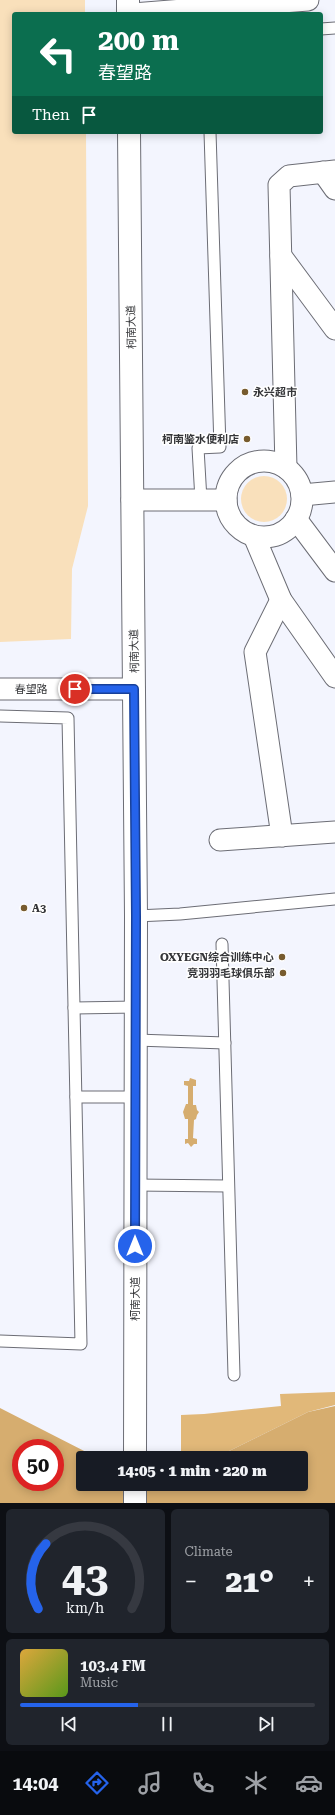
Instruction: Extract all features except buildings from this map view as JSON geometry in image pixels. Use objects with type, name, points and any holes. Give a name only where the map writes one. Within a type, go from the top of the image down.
[{"type":"main road","points":[[128,0],[128,12]]},
{"type":"main road","name":"柯南大道","points":[[129,134],[136,916],[135,1451]]},
{"type":"main road","points":[[135,1491],[135,1503]]},
{"type":"street","points":[[158,12],[308,0]]},
{"type":"street","points":[[286,468],[279,184],[289,176],[331,178]]},
{"type":"street","points":[[281,256],[335,329]]},
{"type":"street","points":[[263,461],[275,463],[286,468],[293,475],[299,485],[302,495],[301,507],[296,519],[288,528],[278,534],[266,537],[254,536],[243,530],[234,522],[228,512],[226,500],[227,488],[232,477],[246,466],[263,461]]},
{"type":"street","points":[[302,495],[335,492]]},
{"type":"street","points":[[132,500],[226,500]]},
{"type":"street","points":[[296,519],[335,571]]},
{"type":"street","points":[[254,536],[281,600],[335,677]]},
{"type":"street","points":[[281,600],[255,652],[282,836]]},
{"type":"street","name":"春望路","points":[[0,689],[134,689]]},
{"type":"street","points":[[220,840],[335,832]]},
{"type":"lane","points":[[323,29],[335,28]]},
{"type":"lane","points":[[201,500],[198,448],[220,447],[210,134]]},
{"type":"lane","points":[[0,716],[68,718],[81,1344],[0,1341]]},
{"type":"lane","points":[[136,916],[180,914],[335,899]]},
{"type":"lane","points":[[222,944],[234,1375]]},
{"type":"lane","points":[[74,1008],[136,1007]]},
{"type":"lane","points":[[136,1040],[225,1043]]},
{"type":"lane","points":[[76,1097],[135,1096]]},
{"type":"lane","points":[[135,1185],[228,1186]]},
{"type":"shaded area","points":[[0,0],[85,0],[85,12],[12,12],[12,134],[86,134],[88,506],[72,569],[71,639],[0,642]]},
{"type":"shaded area","points":[[264,476],[277,480],[283,486],[287,499],[283,512],[277,518],[264,522],[251,518],[245,512],[241,499],[245,486],[251,480]]},
{"type":"shaded area","points":[[190,1078],[196,1080],[196,1086],[193,1086],[193,1105],[196,1105],[199,1112],[194,1120],[193,1138],[197,1139],[197,1144],[194,1144],[191,1147],[188,1143],[185,1144],[185,1139],[188,1139],[188,1119],[185,1119],[183,1112],[186,1104],[188,1104],[188,1086],[184,1085],[184,1081],[189,1081]]},
{"type":"shaded area","points":[[335,1392],[335,1405],[308,1412],[229,1451],[181,1451],[181,1415],[281,1406],[280,1394]]},
{"type":"shaded area","points":[[335,1406],[335,1503],[0,1503],[0,1408],[61,1439],[12,1439],[12,1491],[64,1491],[64,1441],[84,1451],[76,1451],[76,1491],[308,1491],[308,1451],[229,1451],[308,1412]]},
{"type":"place","name":"永兴超市","points":[[245,392]]},
{"type":"place","name":"柯南鉴水便利店","points":[[247,439]]},
{"type":"place","name":"A3","points":[[24,908]]},
{"type":"place","name":"OXYEGN综合训练中心","points":[[282,957]]},
{"type":"place","name":"竞羽羽毛球俱乐部","points":[[283,973]]},
{"type":"route","points":[[75,689],[134,689],[136,916],[135,1246]]}]
